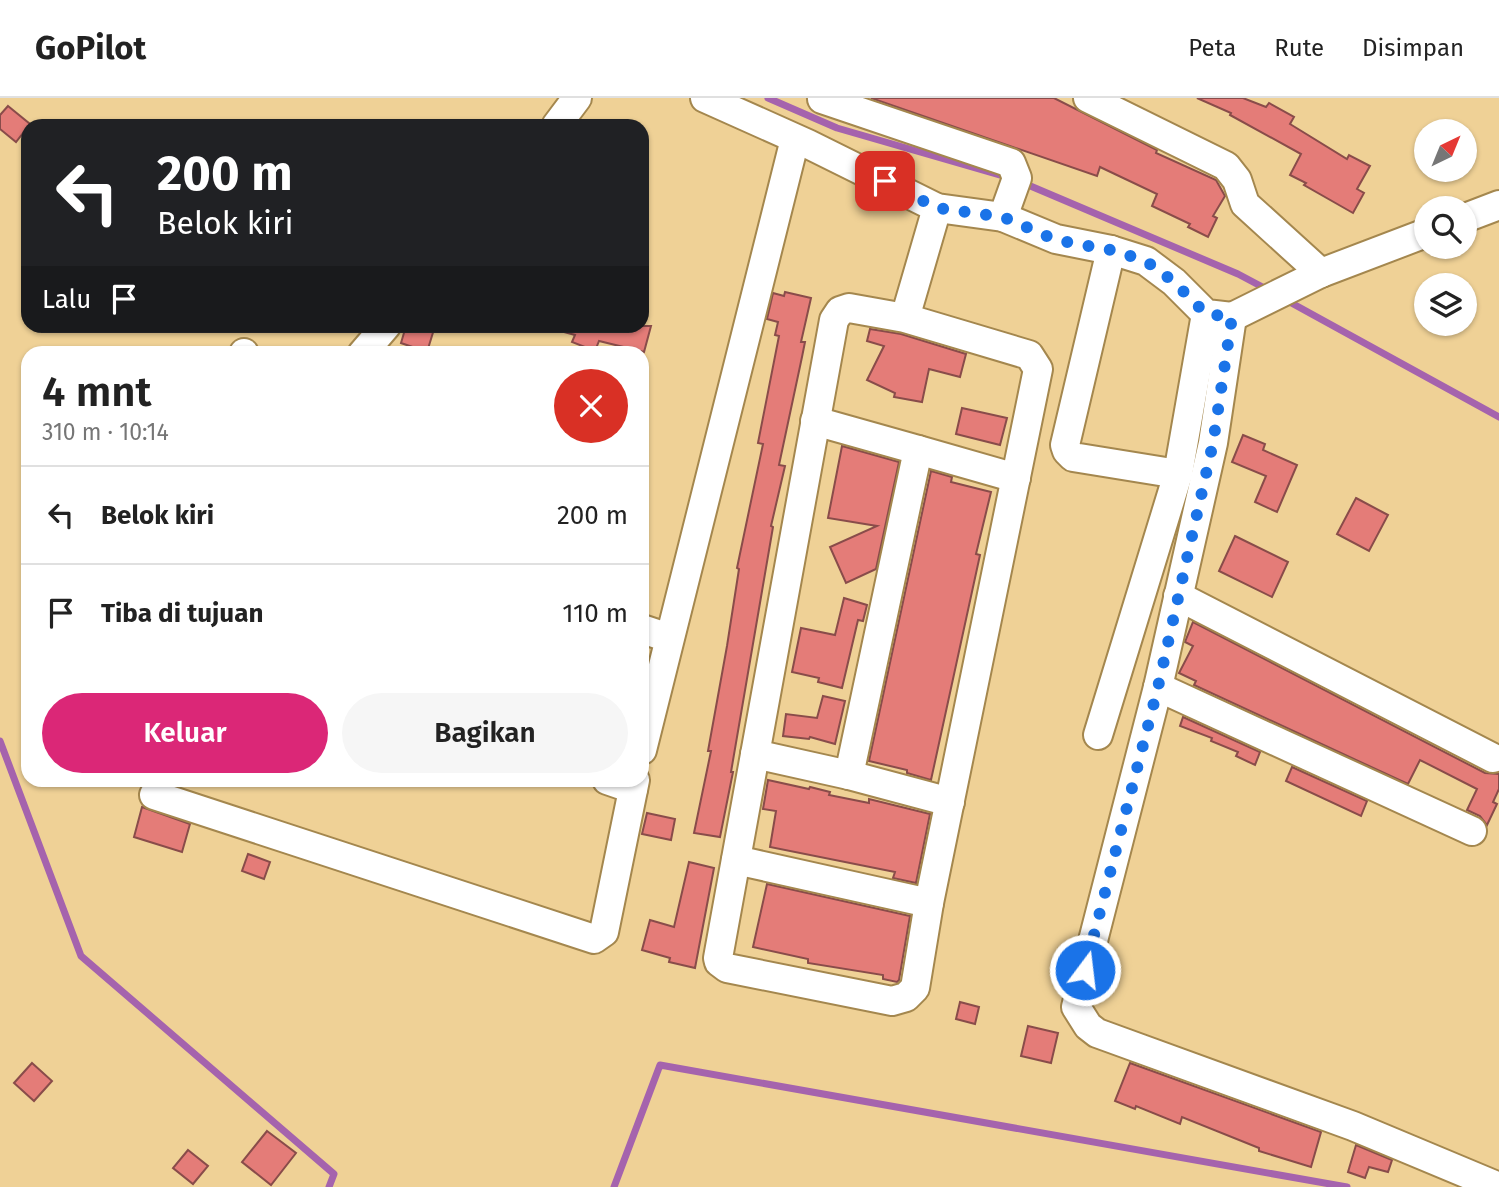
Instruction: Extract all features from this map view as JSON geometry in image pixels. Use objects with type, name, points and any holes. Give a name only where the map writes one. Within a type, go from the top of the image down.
[{"type":"street","points":[[561,119],[577,98]]},
{"type":"street","points":[[705,98],[1008,161],[1015,169],[1009,199]]},
{"type":"street","points":[[1088,98],[1226,166],[1237,180],[1245,204],[1321,273]]},
{"type":"street","points":[[813,120],[937,208],[1009,199],[1056,240],[1111,250],[1146,261],[1174,282],[1230,313]]},
{"type":"street","points":[[649,721],[669,638],[813,120]]},
{"type":"street","points":[[1477,213],[1499,205]]},
{"type":"street","points":[[905,318],[937,208]]},
{"type":"street","points":[[1098,735],[1230,313],[1321,273],[1414,238]]},
{"type":"street","points":[[1111,250],[1065,445],[1073,457],[1178,474]]},
{"type":"street","points":[[858,308],[905,318],[1029,355],[1038,369],[929,903],[915,988],[906,997],[892,1001],[727,968],[718,958],[834,320],[840,311],[858,308]]},
{"type":"street","points":[[1230,313],[1213,443],[1158,687],[1076,1007],[1080,1017],[1097,1033],[1353,1126],[1499,1187]]},
{"type":"street","points":[[816,421],[1016,478]]},
{"type":"street","points":[[849,775],[918,450]]},
{"type":"street","points":[[1178,596],[1493,758]]},
{"type":"street","points":[[649,631],[669,638]]},
{"type":"street","points":[[1158,687],[1472,831]]},
{"type":"street","points":[[755,754],[950,802]]},
{"type":"street","points":[[154,795],[594,939],[604,932],[624,787]]},
{"type":"street","points":[[736,860],[929,903]]},
{"type":"building","points":[[871,98],[1054,98],[1157,150],[1156,153],[1216,180],[1225,196],[1213,216],[1217,218],[1208,237],[1188,227],[1190,224],[1152,206],[1157,194],[1100,167],[1097,176]]},
{"type":"building","points":[[1197,98],[1243,98],[1266,107],[1269,103],[1294,117],[1290,124],[1347,159],[1349,155],[1370,166],[1357,189],[1364,193],[1353,213],[1290,175],[1301,154],[1230,115],[1231,113]]},
{"type":"building","points":[[8,106],[24,119],[21,119],[21,136],[16,142],[0,129],[0,115]]},
{"type":"building","points":[[785,292],[811,298],[801,342],[805,342],[779,465],[785,466],[771,526],[773,527],[733,772],[720,837],[694,833],[711,751],[708,751],[727,646],[739,569],[737,568],[763,444],[758,443],[779,336],[775,335],[778,322],[767,319],[773,293],[784,296]]},
{"type":"building","points":[[651,326],[646,346],[619,346],[599,341],[597,346],[582,346],[572,342],[575,335],[568,333],[649,333]]},
{"type":"building","points":[[870,329],[901,334],[966,354],[960,377],[929,369],[922,402],[894,397],[895,393],[867,380],[884,346],[867,341]]},
{"type":"building","points":[[404,333],[433,333],[429,346],[401,343]]},
{"type":"building","points":[[962,408],[1007,418],[1000,445],[956,434]]},
{"type":"building","points":[[1243,435],[1265,444],[1263,450],[1297,465],[1277,512],[1255,502],[1266,476],[1232,462]]},
{"type":"building","points":[[842,446],[899,462],[876,569],[846,583],[830,547],[877,526],[828,518]]},
{"type":"building","points":[[931,471],[952,477],[951,482],[991,492],[931,780],[907,773],[907,770],[869,761]]},
{"type":"building","points":[[1356,498],[1388,515],[1369,551],[1337,534]]},
{"type":"building","points":[[1235,536],[1288,562],[1272,597],[1219,571]]},
{"type":"building","points":[[844,598],[867,605],[863,621],[858,620],[842,688],[818,682],[819,678],[792,672],[801,628],[835,635]]},
{"type":"building","points":[[1193,622],[1485,773],[1499,774],[1499,789],[1493,802],[1497,804],[1487,825],[1480,816],[1467,810],[1477,789],[1420,760],[1408,784],[1194,685],[1196,681],[1179,673],[1193,646],[1185,642]]},
{"type":"building","points":[[823,696],[845,701],[835,744],[810,737],[783,736],[786,714],[817,718]]},
{"type":"building","points":[[1183,717],[1260,752],[1255,765],[1236,756],[1238,752],[1211,741],[1212,738],[1180,726]]},
{"type":"building","points":[[1292,767],[1367,801],[1361,816],[1286,781]]},
{"type":"building","points":[[768,780],[809,789],[810,787],[830,792],[829,795],[869,803],[869,799],[930,814],[916,883],[893,878],[895,872],[770,847],[776,811],[763,809]]},
{"type":"building","points":[[142,807],[190,824],[182,852],[134,837]]},
{"type":"building","points":[[647,813],[675,819],[671,840],[642,834]]},
{"type":"building","points":[[248,854],[270,862],[264,879],[242,871]]},
{"type":"building","points":[[689,862],[714,868],[695,968],[669,962],[670,958],[642,950],[650,920],[674,927]]},
{"type":"building","points":[[767,884],[910,916],[899,980],[897,982],[883,979],[883,975],[808,963],[808,959],[753,947]]},
{"type":"building","points":[[960,1002],[979,1007],[975,1024],[956,1019]]},
{"type":"building","points":[[1028,1026],[1058,1033],[1051,1063],[1021,1056]]},
{"type":"building","points":[[32,1063],[52,1081],[34,1101],[14,1083]]},
{"type":"building","points":[[1130,1063],[1321,1132],[1311,1167],[1259,1151],[1259,1148],[1182,1117],[1180,1124],[1136,1106],[1135,1109],[1115,1101]]},
{"type":"building","points":[[267,1131],[296,1153],[271,1185],[242,1162]]},
{"type":"building","points":[[1356,1145],[1392,1160],[1388,1172],[1369,1167],[1365,1178],[1348,1172]]},
{"type":"building","points":[[188,1150],[208,1166],[193,1184],[173,1168]]},
{"type":"waterway","points":[[768,98],[837,128],[1010,178]]},
{"type":"waterway","points":[[1021,182],[1238,274],[1270,291]]},
{"type":"waterway","points":[[1286,300],[1499,417]]},
{"type":"waterway","points":[[0,741],[81,956],[334,1174],[329,1187]]},
{"type":"waterway","points":[[614,1187],[660,1065],[1347,1187]]},
{"type":"route","points":[[885,181],[937,208],[1003,217],[1056,240],[1111,250],[1146,261],[1174,282],[1206,314],[1232,317],[1213,443],[1158,687],[1085,970]]}]
